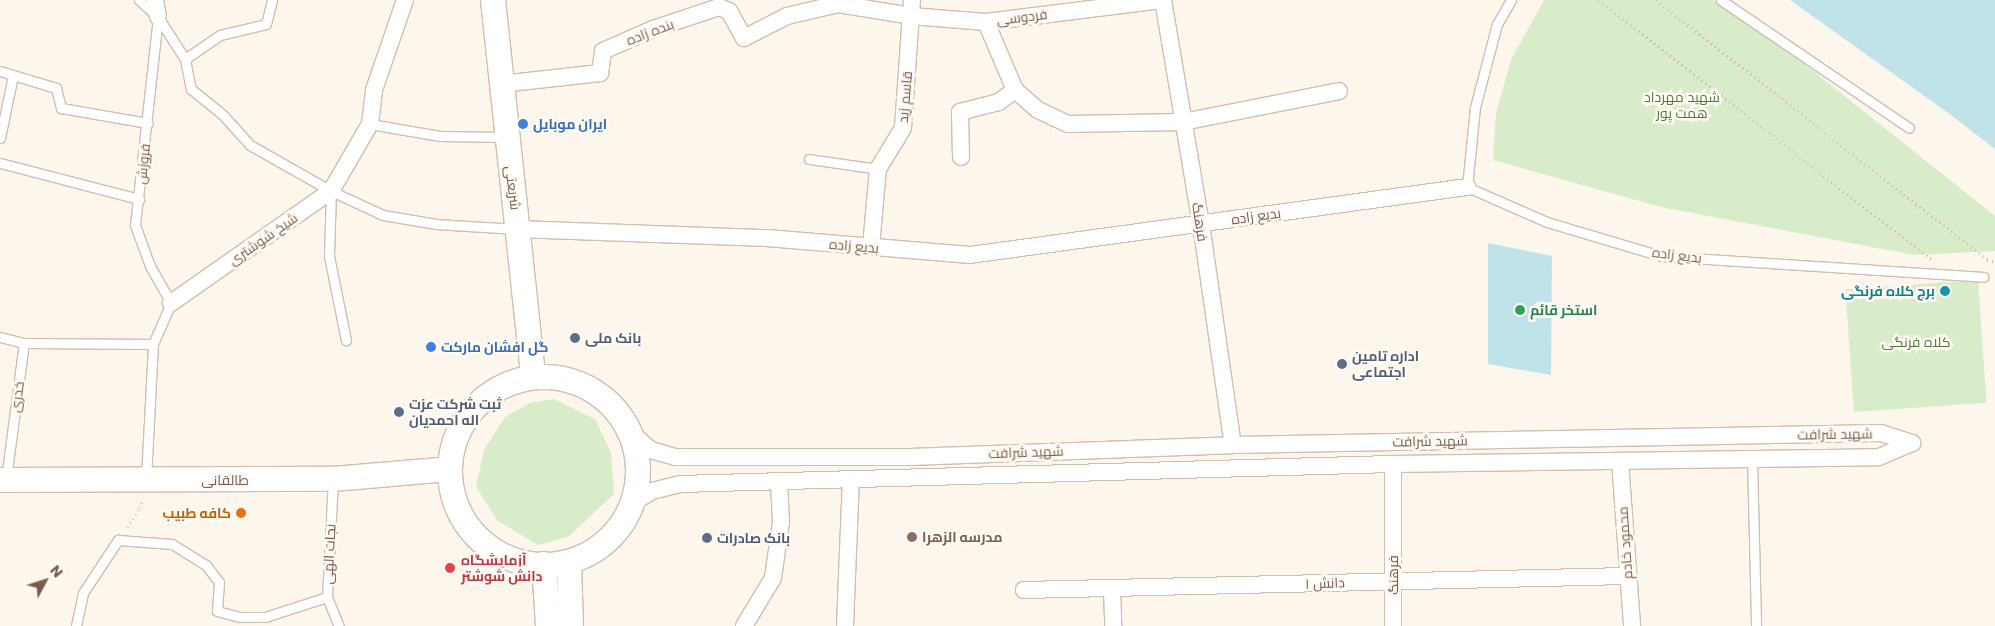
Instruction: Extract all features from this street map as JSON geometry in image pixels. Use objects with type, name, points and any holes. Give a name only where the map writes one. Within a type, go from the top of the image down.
[{"type":"main road","name":"شریعتی","points":[[493,0],[506,137],[518,229],[533,376]]},
{"type":"main road","points":[[533,376],[563,378],[591,389],[614,407],[630,432],[638,466],[634,502],[617,532],[590,554],[569,563],[525,564],[494,552],[470,530],[454,501],[449,469],[453,442],[465,418],[483,398],[507,383],[533,376]]},
{"type":"main road","name":"طالقانی","points":[[3,480],[146,478],[333,479],[449,469]]},
{"type":"main road","points":[[569,563],[572,626]]},
{"type":"main road","points":[[544,564],[548,626]]},
{"type":"street","points":[[155,0],[158,17]]},
{"type":"street","name":"شیخ شوشتری","points":[[171,303],[331,191],[370,124],[374,90],[405,0]]},
{"type":"street","name":"فردوسی","points":[[718,3],[728,11],[744,38],[787,16],[838,4],[912,8],[986,22],[1162,0]]},
{"type":"street","name":"فرهنگ","points":[[1162,0],[1201,224],[1233,445]]},
{"type":"street","name":"بنده زاده","points":[[501,84],[600,73],[603,51],[718,3]]},
{"type":"street","name":"قاسم زید","points":[[870,247],[878,169],[903,128],[912,8]]},
{"type":"street","points":[[986,22],[1015,90],[1038,110],[1068,124],[1183,122],[1339,91]]},
{"type":"street","points":[[961,157],[960,112],[999,102],[1015,90]]},
{"type":"street","name":"بدیع زاده","points":[[518,229],[767,238],[970,255],[1467,187]]},
{"type":"street","name":"شهید شرافت","points":[[630,432],[651,450],[676,457],[910,456],[1233,445],[1880,433],[1912,443],[1879,458],[1752,458],[1393,464],[851,479],[779,483],[680,484],[652,490],[634,502]]},
{"type":"street","points":[[1724,436],[1724,459]]},
{"type":"street","name":"محمود خادم","points":[[1620,461],[1632,626]]},
{"type":"street","name":"فرهنگ","points":[[1393,464],[1393,626]]},
{"type":"street","points":[[845,626],[851,479]]},
{"type":"street","points":[[744,626],[773,578],[781,522],[779,483]]},
{"type":"street","name":"دانش ۱","points":[[1024,590],[1627,576]]},
{"type":"street","points":[[1112,589],[1113,626]]},
{"type":"lane","points":[[139,0],[158,17],[185,59],[191,89],[223,115],[250,145],[331,191],[383,215],[436,224],[518,229]]},
{"type":"lane","points":[[185,59],[220,36],[266,24],[272,0]]},
{"type":"lane","points":[[1467,187],[1475,108],[1497,24],[1511,0]]},
{"type":"lane","points":[[1721,0],[1909,128]]},
{"type":"lane","name":"فروزش","points":[[158,17],[148,123],[135,225],[150,266],[171,303]]},
{"type":"lane","points":[[0,71],[56,88],[61,108],[148,123]]},
{"type":"lane","points":[[0,138],[13,75]]},
{"type":"lane","points":[[370,124],[440,136],[506,137]]},
{"type":"lane","points":[[809,159],[878,169]]},
{"type":"lane","points":[[0,163],[139,199]]},
{"type":"lane","name":"بدیع زاده","points":[[1467,187],[1547,222],[1661,256],[1983,276]]},
{"type":"lane","points":[[331,191],[329,256],[346,340]]},
{"type":"lane","points":[[146,478],[153,344],[171,303]]},
{"type":"lane","points":[[0,337],[24,343],[153,344]]},
{"type":"lane","name":"خدری","points":[[3,480],[24,343]]},
{"type":"lane","points":[[1752,458],[1756,626]]},
{"type":"lane","name":"نجات الهی","points":[[333,479],[327,597],[339,626]]},
{"type":"lane","points":[[76,626],[83,593],[118,540],[172,544],[206,565],[218,582],[217,611],[239,617],[265,616],[327,597]]},
{"type":"path","points":[[1600,0],[1929,255],[1942,274]]},
{"type":"path","points":[[1656,0],[1987,260],[1995,262]]},
{"type":"path","points":[[118,540],[140,508],[146,478]]},
{"type":"green space","name":"شهید مهرداد همت پور","points":[[1544,0],[1713,0],[1798,59],[1995,216],[1995,251],[1914,255],[1661,207],[1493,160],[1496,113],[1511,60]]},
{"type":"green space","name":"کلاه فرنگی","points":[[1978,280],[1987,403],[1854,412],[1845,289]]},
{"type":"green space","points":[[554,399],[595,419],[611,452],[614,494],[568,537],[538,545],[498,521],[476,487],[484,450],[505,417],[530,403]]},
{"type":"water","points":[[1790,0],[1995,0],[1995,149],[1951,115]]},
{"type":"water","name":"استخر قائم","points":[[1488,243],[1552,256],[1551,375],[1488,364]]},
{"type":"place","name":"ایران موبایل","points":[[523,124]]},
{"type":"place","name":"برج کلاه فرنگی","points":[[1945,291]]},
{"type":"place","name":"استخر قائم","points":[[1520,310]]},
{"type":"place","name":"بانک ملی","points":[[575,338]]},
{"type":"place","name":"گل افشان مارکت","points":[[431,347]]},
{"type":"place","name":"اداره تامین اجتماعی","points":[[1342,364]]},
{"type":"place","name":"ثبت شرکت عزت اله احمدیان","points":[[399,412]]},
{"type":"place","name":"کافه طبیب","points":[[241,513]]},
{"type":"place","name":"مدرسه الزهرا","points":[[912,537]]},
{"type":"place","name":"بانک صادرات","points":[[707,538]]},
{"type":"place","name":"آزمایشگاه دانش شوشتر","points":[[450,568]]}]
